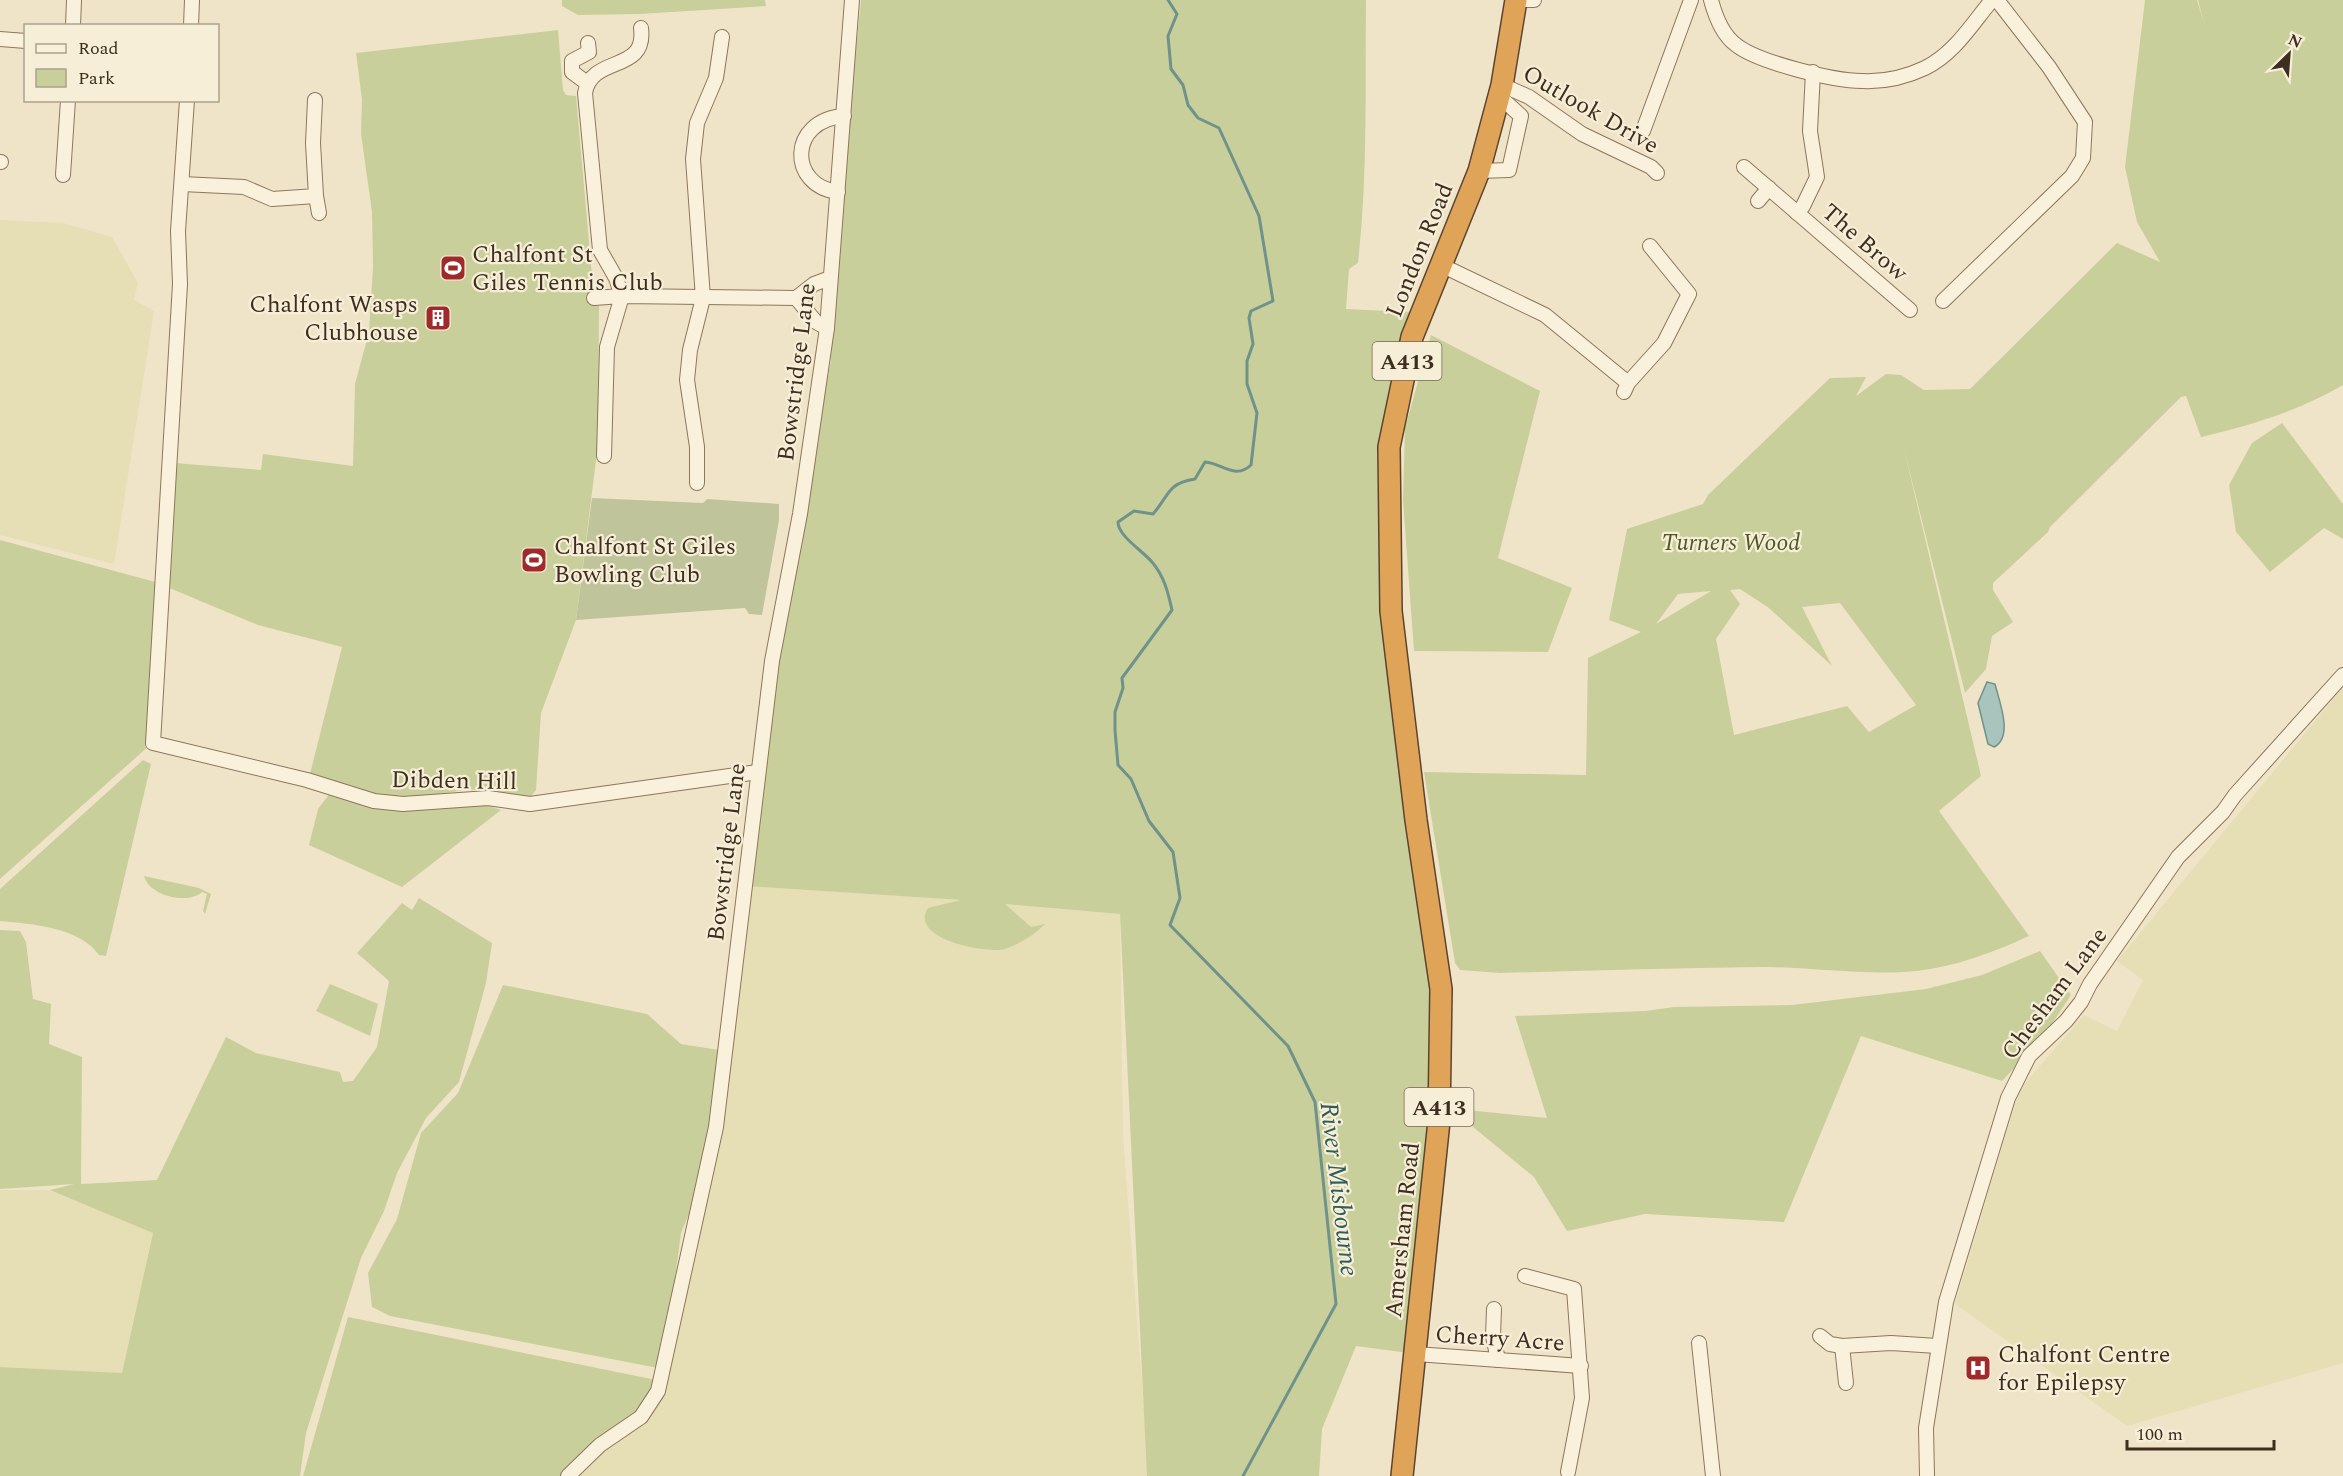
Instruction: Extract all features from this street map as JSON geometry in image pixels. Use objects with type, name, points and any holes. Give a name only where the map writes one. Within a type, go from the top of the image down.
[{"type":"highway","name":"London Road","points":[[1405,738],[1391,611],[1389,447],[1412,337],[1479,171],[1500,90],[1516,0]]},
{"type":"highway","name":"Amersham Road","points":[[1402,1476],[1439,1121],[1441,989],[1405,738]]},
{"type":"street","points":[[73,24],[74,0]]},
{"type":"street","points":[[191,24],[192,0]]},
{"type":"street","name":"Bowstridge Lane","points":[[568,1476],[585,1457],[641,1417],[658,1391],[716,1127],[772,661],[800,514],[827,328],[852,0]]},
{"type":"street","points":[[1524,0],[1534,0]]},
{"type":"street","points":[[1643,131],[1691,0]]},
{"type":"street","points":[[1711,0],[1715,14],[1735,44],[1761,59],[1861,81],[1889,80],[1925,68],[1948,53],[1992,0]]},
{"type":"street","points":[[1943,301],[1968,265],[2072,176],[2083,158],[2085,122],[2049,67],[1997,0]]},
{"type":"street","points":[[604,456],[607,347],[622,296],[616,278],[600,250],[585,93],[587,83],[596,71],[624,61],[633,55],[642,36],[641,28]]},
{"type":"street","points":[[697,483],[697,447],[687,380],[690,350],[703,298],[693,159],[697,123],[716,78],[722,37]]},
{"type":"street","points":[[0,39],[24,41]]},
{"type":"street","points":[[587,83],[572,72],[572,61],[589,52],[588,43]]},
{"type":"street","name":"The Brow","points":[[1797,213],[1803,206],[1817,177],[1810,131],[1813,72]]},
{"type":"street","points":[[1479,171],[1509,170],[1521,116],[1500,90]]},
{"type":"street","name":"Outlook Drive","points":[[1500,90],[1528,97],[1582,134],[1657,173]]},
{"type":"street","points":[[315,100],[313,143],[319,213]]},
{"type":"street","points":[[63,175],[68,102]]},
{"type":"street","points":[[187,102],[182,184],[244,187],[272,199],[316,196]]},
{"type":"street","points":[[838,192],[823,190],[810,178],[800,155],[802,141],[811,129],[829,117],[844,116]]},
{"type":"street","name":"The Brow","points":[[1744,167],[1908,304]]},
{"type":"street","name":"Dibden Hill","points":[[182,184],[178,231],[180,284],[153,743],[307,780],[374,801],[403,804],[488,798],[530,804],[758,772]]},
{"type":"street","points":[[1758,201],[1769,188]]},
{"type":"street","points":[[1441,265],[1545,315],[1626,387],[1664,343],[1689,294],[1650,246]]},
{"type":"street","points":[[594,297],[796,298],[814,284],[830,278]]},
{"type":"street","points":[[796,298],[816,322],[827,328]]},
{"type":"street","name":"Chesham Lane","points":[[1927,1476],[1926,1428],[1937,1346],[1946,1302],[2008,1098],[2029,1056],[2081,1002],[2178,857],[2223,812],[2235,795],[2343,675]]},
{"type":"street","name":"Cherry Acre","points":[[1525,1276],[1574,1289],[1582,1398],[1568,1472]]},
{"type":"street","points":[[1494,1309],[1493,1336],[1498,1360]]},
{"type":"street","points":[[1820,1336],[1830,1344],[1842,1346],[1891,1343],[1937,1346]]},
{"type":"street","points":[[1699,1343],[1713,1476]]},
{"type":"street","points":[[1842,1346],[1846,1383]]},
{"type":"street","name":"Cherry Acre","points":[[1416,1354],[1581,1366]]},
{"type":"shaded area","points":[[0,220],[63,223],[112,237],[138,283],[134,300],[154,311],[114,564],[0,535]]},
{"type":"shaded area","points":[[2343,687],[2343,1363],[2127,1426],[1955,1304],[2019,1090],[2084,1015],[2117,1031],[2143,980],[2117,961]]},
{"type":"shaded area","points":[[745,886],[931,898],[1120,914],[1123,1137],[1149,1476],[568,1476],[585,1457],[658,1391],[716,1127]]},
{"type":"shaded area","points":[[0,1190],[50,1190],[153,1232],[122,1373],[0,1367]]},
{"type":"green space","points":[[562,0],[765,0],[766,6],[640,14],[578,15],[562,6]]},
{"type":"green space","points":[[861,0],[1366,0],[1365,132],[1361,230],[1358,263],[1349,269],[1346,309],[1409,312],[1389,447],[1393,629],[1441,989],[1416,1354],[1356,1346],[1322,1429],[1319,1476],[1147,1476],[1120,914],[1005,904],[1031,927],[1045,924],[1011,947],[995,950],[952,942],[929,928],[925,919],[928,908],[961,900],[745,886],[795,536],[831,361],[827,328]]},
{"type":"green space","name":"Turners Wood","points":[[2145,0],[2197,0],[2204,23],[2198,0],[2343,0],[2343,385],[2274,416],[2201,437],[2186,396],[2181,397],[2050,527],[2048,532],[1993,583],[1993,590],[2013,622],[1992,636],[1986,669],[1965,693],[1904,449],[1981,776],[1939,811],[2029,936],[1960,962],[1916,971],[1858,972],[1760,967],[1500,973],[1460,970],[1455,963],[1424,772],[1586,775],[1588,658],[1641,632],[1609,620],[1627,529],[1703,504],[1708,495],[1830,378],[1866,377],[1856,396],[1886,374],[1901,375],[1924,390],[1970,389],[2117,243],[2160,262],[2137,222],[2125,167]],"holes":[[[1740,589],[1769,608],[1832,666],[1802,607],[1840,603],[1916,705],[1869,732],[1847,706],[1734,735],[1716,639],[1740,604],[1730,590]],[[1711,591],[1656,624],[1678,594]]]},
{"type":"green space","points":[[558,30],[563,90],[566,95],[576,96],[593,287],[599,307],[598,445],[576,620],[541,713],[536,790],[529,799],[469,789],[419,798],[381,795],[309,778],[342,647],[258,625],[167,587],[175,463],[261,470],[263,454],[353,466],[355,384],[369,332],[373,267],[372,212],[361,134],[362,100],[356,53]]},
{"type":"green space","points":[[1431,335],[1540,391],[1498,558],[1572,588],[1548,652],[1414,651],[1403,500],[1405,428]]},
{"type":"green space","points":[[2282,423],[2343,504],[2343,539],[2324,528],[2270,572],[2236,532],[2229,485],[2252,443]]},
{"type":"green space","points":[[592,498],[703,503],[707,499],[779,504],[779,520],[762,615],[749,614],[745,608],[576,620]]},
{"type":"green space","points":[[0,540],[159,583],[151,744],[0,879]]},
{"type":"green space","points":[[143,760],[151,764],[106,956],[99,955],[80,938],[67,933],[40,926],[0,921],[0,889]]},
{"type":"green space","points":[[330,793],[480,803],[501,810],[402,887],[309,845],[318,809]]},
{"type":"green space","points":[[144,876],[199,888],[211,894],[205,914],[203,911],[207,894],[202,892],[188,898],[170,896],[153,889]]},
{"type":"green space","points":[[419,898],[492,943],[486,983],[459,1082],[426,1118],[397,1173],[384,1211],[361,1258],[306,1433],[300,1476],[0,1476],[0,1367],[122,1373],[153,1233],[50,1190],[74,1184],[0,1189],[0,930],[20,931],[26,942],[33,999],[51,1004],[49,1044],[82,1057],[81,1184],[157,1180],[226,1037],[256,1053],[340,1072],[343,1082],[353,1081],[377,1047],[389,981],[357,953],[402,903],[412,910]]},
{"type":"green space","points":[[2040,951],[2071,995],[2042,1039],[2002,1081],[1861,1036],[1784,1222],[1645,1214],[1567,1231],[1534,1177],[1456,1113],[1467,1110],[1547,1118],[1515,1016],[1645,1011],[1674,1007],[1792,1005],[1926,989],[1982,975]]},
{"type":"green space","points":[[330,984],[378,1004],[370,1036],[316,1011]]},
{"type":"green space","points":[[503,985],[647,1014],[681,1044],[725,1051],[704,1177],[681,1233],[663,1369],[390,1316],[372,1307],[368,1273],[397,1219],[421,1133],[458,1093]]},
{"type":"green space","points":[[348,1317],[661,1381],[658,1391],[568,1476],[303,1476]]},
{"type":"water","points":[[1987,682],[1995,684],[2004,718],[2003,735],[1994,747],[1988,744],[1978,703]]},
{"type":"waterway","name":"River Misbourne","points":[[1168,0],[1177,14],[1168,36],[1171,69],[1183,85],[1188,105],[1198,118],[1219,128],[1259,216],[1273,301],[1251,311],[1249,318],[1253,344],[1247,361],[1247,384],[1257,413],[1251,465],[1234,471],[1205,462],[1195,479],[1174,487],[1153,514],[1134,511],[1118,522],[1122,533],[1160,573],[1172,610],[1122,678],[1123,688],[1115,712],[1118,765],[1131,779],[1149,821],[1173,852],[1180,898],[1170,925],[1288,1046],[1315,1102],[1336,1304],[1243,1476]]},
{"type":"place","name":"Chalfont St Giles Tennis Club","points":[[453,268]]},
{"type":"place","name":"Chalfont Wasps Clubhouse","points":[[438,318]]},
{"type":"place","name":"Chalfont St Giles Bowling Club","points":[[534,560]]},
{"type":"place","name":"Chalfont Centre for Epilepsy","points":[[1978,1368]]}]
